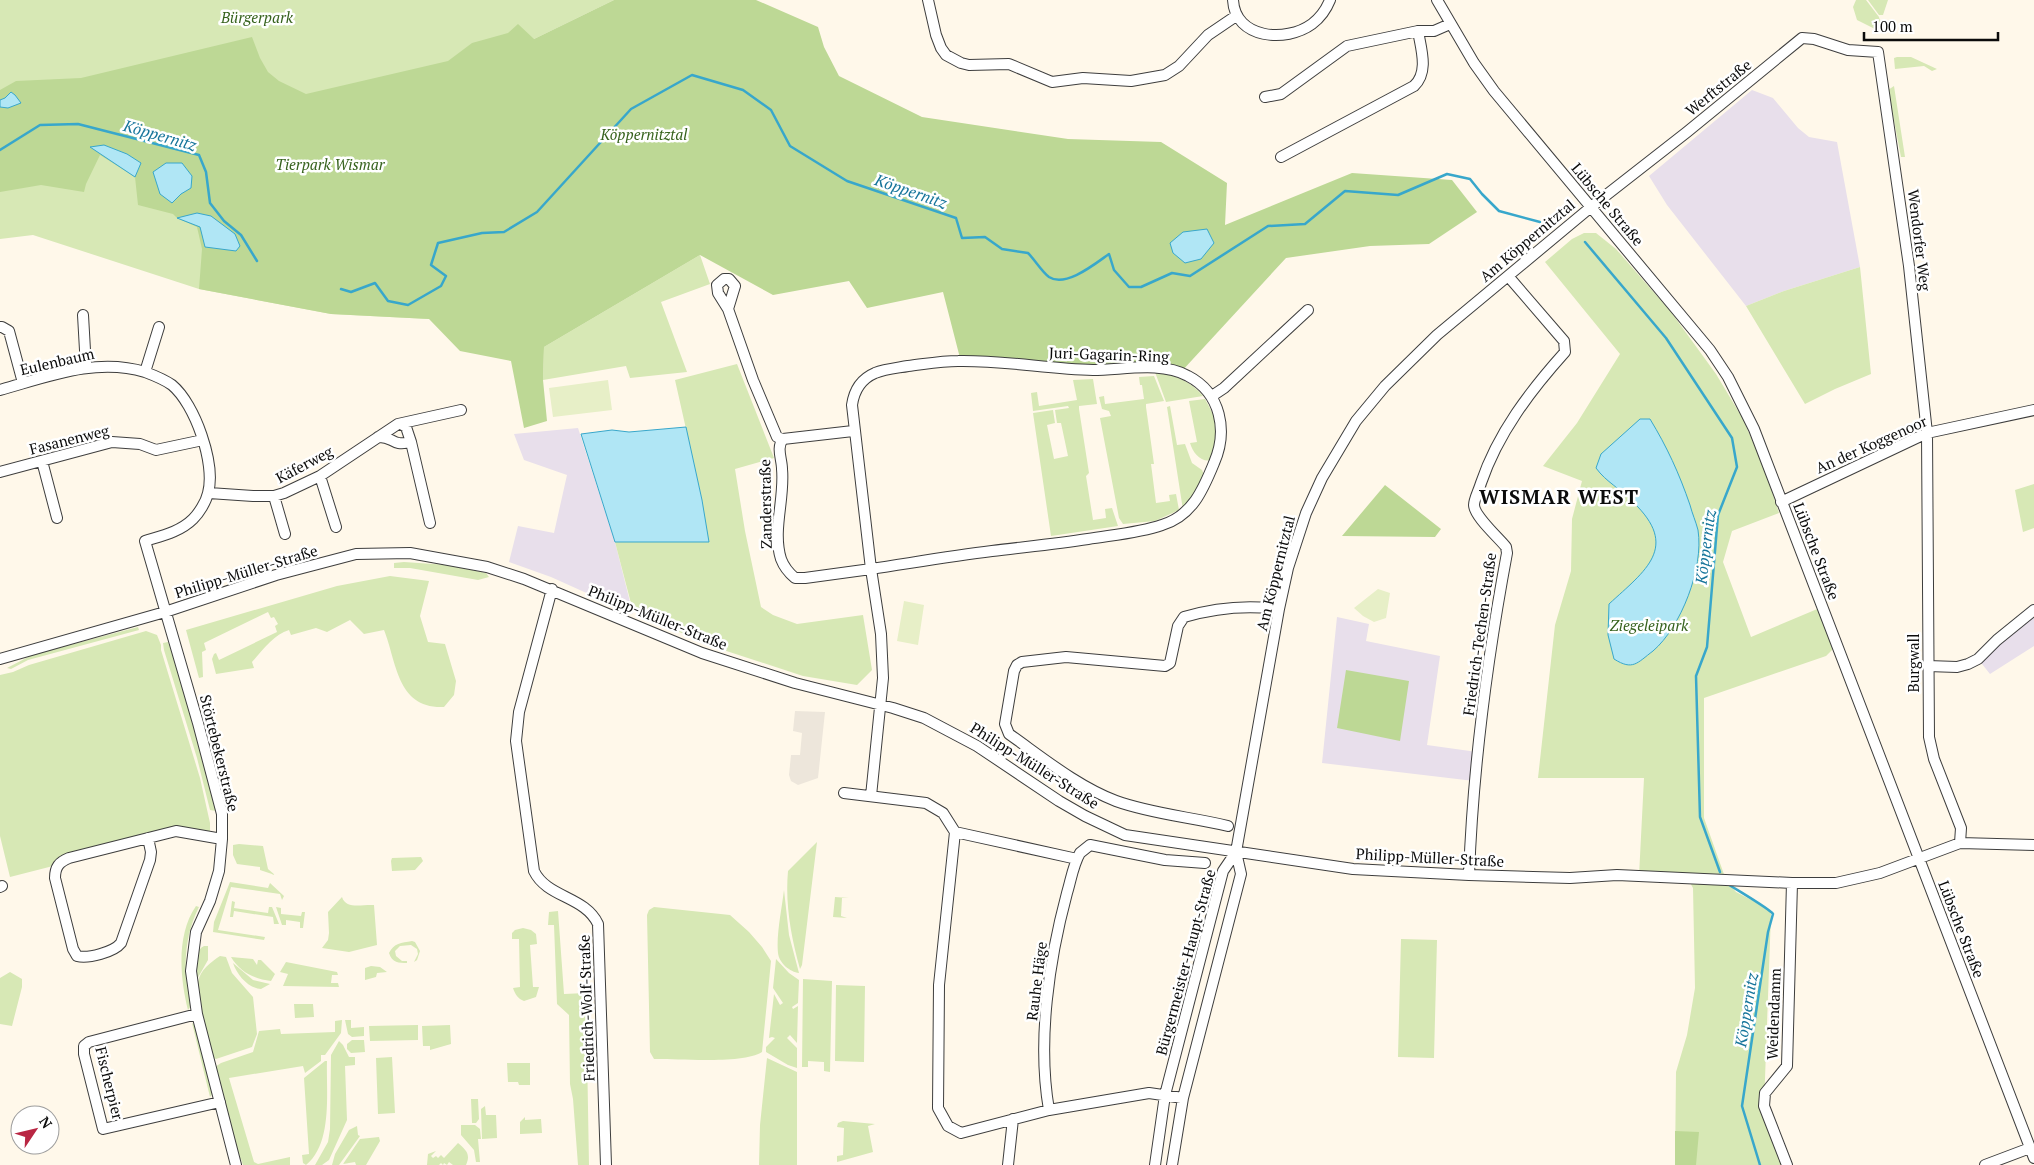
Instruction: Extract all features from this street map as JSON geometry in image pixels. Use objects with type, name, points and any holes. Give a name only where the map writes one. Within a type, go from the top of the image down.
[{"type":"street","points":[[928,0],[936,35],[946,55],[969,65],[1009,64],[1052,82],[1090,78],[1131,81],[1165,74],[1179,66],[1208,35],[1236,16]]},
{"type":"street","points":[[1233,0],[1236,16],[1240,21],[1256,32],[1272,35],[1285,35],[1311,25],[1322,14],[1330,0]]},
{"type":"street","name":"Lübsche Straße","points":[[1437,0],[1450,24],[1494,91],[1704,342],[1728,377],[1754,429],[2034,1158]]},
{"type":"street","points":[[1265,97],[1281,94],[1348,46],[1418,31],[1434,31],[1450,24]]},
{"type":"street","points":[[1281,157],[1414,86],[1420,81],[1423,69],[1418,31]]},
{"type":"street","name":"Werftstraße","points":[[1591,207],[1802,38],[1814,39],[1848,50],[1878,52]]},
{"type":"street","name":"Wendorfer Weg","points":[[1878,52],[1908,266],[1927,433]]},
{"type":"street","name":"Am Köppernitztal","points":[[1236,852],[1288,568],[1306,512],[1322,478],[1356,421],[1385,386],[1414,356],[1591,207]]},
{"type":"street","name":"Friedrich-Techen-Straße","points":[[1469,875],[1477,752],[1492,632],[1508,553],[1506,547],[1476,514],[1474,505],[1485,472],[1509,422],[1540,380],[1565,352],[1564,341],[1508,276]]},
{"type":"street","name":"Zanderstraße","points":[[728,309],[774,430],[778,436],[783,439],[854,431]]},
{"type":"street","points":[[1212,396],[1224,388],[1308,310]]},
{"type":"street","points":[[83,315],[86,368]]},
{"type":"street","points":[[145,372],[159,326]]},
{"type":"street","points":[[0,327],[9,331],[23,383]]},
{"type":"street","name":"Juri-Gagarin-Ring","points":[[871,569],[990,551],[1059,544],[1148,529],[1173,521],[1182,516],[1197,500],[1219,452],[1222,425],[1212,396],[1198,382],[1181,372],[1170,369],[1092,370],[959,361],[936,362],[883,371],[864,381],[853,398],[852,414],[871,569],[883,660],[872,796]]},
{"type":"street","name":"Eulenbaum","points":[[0,390],[86,368],[116,366],[145,372],[171,384],[184,398],[194,414],[203,440],[208,467],[209,493]]},
{"type":"street","name":"Käferweg","points":[[209,493],[274,496],[284,493],[320,476],[401,424],[461,410]]},
{"type":"street","name":"An der Koggenoor","points":[[1781,502],[1927,433],[2034,410]]},
{"type":"street","points":[[401,424],[408,430],[430,523]]},
{"type":"street","name":"Burgwall","points":[[1927,433],[1929,737],[1934,758],[1961,828],[1960,843]]},
{"type":"street","points":[[378,437],[386,438],[399,445],[411,442]]},
{"type":"street","name":"Zanderstraße","points":[[783,439],[779,448],[783,483],[778,515],[781,559],[788,571],[795,578],[805,578],[871,569]]},
{"type":"street","name":"Fasanenweg","points":[[0,472],[112,442],[140,444],[156,450],[203,440]]},
{"type":"street","points":[[42,461],[57,518]]},
{"type":"street","points":[[320,476],[336,527]]},
{"type":"street","points":[[165,612],[145,540],[183,527],[194,518],[209,493]]},
{"type":"street","points":[[274,496],[285,534]]},
{"type":"street","name":"Philipp-Müller-Straße","points":[[0,659],[165,612],[276,575],[356,554],[410,553],[487,567],[552,590],[702,653],[795,683],[924,718],[960,735],[1059,801],[1125,835],[1353,869],[1570,878],[1616,875],[1792,883],[1836,883],[1880,873],[1919,858]]},
{"type":"street","name":"Friedrich-Wolf-Straße","points":[[552,590],[519,712],[516,741],[534,871],[537,879],[546,887],[583,906],[594,916],[598,924],[606,1165]]},
{"type":"street","points":[[1224,825],[1147,810],[1101,794],[1086,787],[1009,734],[1005,724],[1014,671],[1017,664],[1022,662],[1066,657],[1165,666],[1170,663],[1178,626],[1184,617],[1214,610],[1264,607],[1279,609]]},
{"type":"street","points":[[1928,666],[1957,667],[1978,659],[1997,640],[2034,610]]},
{"type":"street","name":"Störtebekerstraße","points":[[165,612],[222,814],[222,839],[216,883],[196,932],[191,958],[191,985],[236,1165]]},
{"type":"street","points":[[844,793],[916,800],[932,805],[942,813],[955,832],[939,985],[938,1108],[948,1126],[961,1133],[1049,1110],[1149,1093],[1183,1098]]},
{"type":"street","points":[[148,838],[150,860],[121,943],[114,949],[83,957],[77,956],[73,950],[55,878],[56,867],[69,858],[179,830],[222,839]]},
{"type":"street","points":[[955,832],[1077,858],[1086,846],[1090,844],[1165,860],[1205,864]]},
{"type":"street","points":[[1919,858],[1960,843],[2034,845]]},
{"type":"street","name":"Bürgermeister-Haupt-Straße","points":[[1155,1165],[1165,1095],[1223,872],[1236,852]]},
{"type":"street","name":"Bürgermeister-Haupt-Straße","points":[[1172,1165],[1183,1098],[1242,874],[1236,852]]},
{"type":"street","name":"Rauhe Häge","points":[[1049,1110],[1045,1088],[1046,1020],[1057,931],[1077,858]]},
{"type":"street","name":"Weidendamm","points":[[1787,1165],[1764,1106],[1765,1094],[1787,1066],[1792,883]]},
{"type":"street","name":"Fischerpier","points":[[197,1014],[90,1042],[84,1046],[84,1054],[103,1129],[220,1102]]},
{"type":"street","points":[[1008,1165],[1013,1119]]},
{"type":"street","points":[[1985,1165],[2030,1148]]},
{"type":"shaded area","points":[[1752,90],[1773,98],[1798,128],[1809,137],[1837,142],[1860,267],[1784,291],[1746,306],[1667,205],[1649,176]]},
{"type":"shaded area","points":[[578,428],[615,542],[633,614],[551,577],[509,562],[518,526],[554,533],[567,475],[524,460],[514,434]]},
{"type":"shaded area","points":[[2034,610],[2034,646],[1990,674],[1978,659]]},
{"type":"shaded area","points":[[1337,617],[1369,624],[1366,641],[1440,656],[1427,745],[1477,752],[1474,781],[1322,763]]},
{"type":"shaded area","points":[[795,711],[825,712],[818,778],[798,785],[791,781],[789,775],[791,755],[800,755],[802,733],[793,731]]},
{"type":"green space","name":"Tierpark Wismar","points":[[0,0],[614,0],[534,39],[429,319],[331,314],[199,289],[33,235],[0,239]]},
{"type":"green space","name":"Köppernitztal","points":[[614,0],[756,0],[818,27],[824,47],[839,76],[922,117],[1068,139],[1161,142],[1227,183],[1225,225],[1352,173],[1452,180],[1477,212],[1429,244],[1370,246],[1286,258],[1181,372],[960,358],[943,292],[867,308],[849,281],[773,295],[700,255],[544,347],[543,380],[547,421],[524,428],[511,361],[460,351],[429,319],[331,314],[199,289],[202,249],[197,227],[177,218],[173,214],[138,205],[135,177],[100,155],[84,192],[41,185],[0,192],[0,90],[16,81],[81,78],[252,37],[268,72],[279,81],[306,94],[448,61],[472,43],[508,33],[518,24],[534,39]]},
{"type":"green space","points":[[1856,0],[1866,0],[1879,17],[1883,33],[1857,20],[1853,7]]},
{"type":"green space","points":[[1868,0],[1888,0],[1883,15],[1879,15]]},
{"type":"green space","points":[[1911,57],[1937,69],[1932,71],[1924,66],[1895,69],[1894,58]]},
{"type":"green space","points":[[1894,86],[1905,157],[1901,157],[1888,90]]},
{"type":"green space","name":"Ziegeleipark","points":[[1584,233],[1596,233],[1616,249],[1671,312],[1716,374],[1743,419],[1766,473],[1779,513],[1732,531],[1723,562],[1751,637],[1822,607],[1837,645],[1826,656],[1704,698],[1704,818],[1726,880],[1736,892],[1767,908],[1771,914],[1764,1106],[1787,1165],[1675,1165],[1676,1072],[1687,1035],[1695,988],[1693,888],[1688,879],[1639,876],[1644,778],[1538,778],[1555,625],[1571,571],[1572,519],[1582,481],[1543,466],[1577,423],[1620,354],[1545,262],[1572,239]]},
{"type":"green space","points":[[700,255],[710,284],[661,302],[687,372],[630,378],[626,366],[543,380],[544,347]]},
{"type":"green space","points":[[1860,267],[1871,374],[1805,404],[1746,306],[1784,291]]},
{"type":"green space","points":[[737,364],[774,458],[735,469],[745,531],[761,607],[773,615],[797,624],[863,615],[872,670],[857,685],[803,676],[708,645],[633,611],[615,542],[708,542],[702,500],[675,380]]},
{"type":"green space","points":[[1155,372],[1187,382],[1203,396],[1166,402]]},
{"type":"green space","points":[[1154,376],[1164,401],[1146,404],[1154,464],[1151,464],[1156,503],[1170,501],[1169,495],[1176,494],[1179,510],[1155,521],[1123,524],[1119,518],[1100,418],[1111,416],[1109,411],[1102,409],[1099,397],[1104,396],[1105,404],[1144,399],[1139,377]]},
{"type":"green space","points":[[1093,379],[1097,404],[1079,406],[1079,409],[1089,473],[1086,476],[1093,520],[1106,518],[1105,509],[1112,508],[1118,526],[1051,536],[1033,413],[1053,410],[1055,423],[1047,425],[1054,459],[1068,456],[1061,423],[1057,423],[1055,410],[1069,408],[1068,406],[1033,411],[1031,393],[1037,392],[1039,406],[1077,400],[1073,380]]},
{"type":"green space","points":[[608,380],[612,410],[553,417],[549,388]]},
{"type":"green space","points":[[1205,399],[1213,416],[1216,429],[1216,442],[1212,460],[1208,461],[1198,456],[1190,443],[1197,442],[1189,401]]},
{"type":"green space","points":[[1170,406],[1177,445],[1185,444],[1192,463],[1202,470],[1205,477],[1183,510],[1167,407]]},
{"type":"green space","points":[[2034,484],[2034,528],[2023,532],[2015,490]]},
{"type":"green space","points":[[1385,485],[1441,529],[1435,537],[1342,536]]},
{"type":"green space","points":[[394,563],[448,565],[486,573],[489,577],[478,580],[410,568],[394,568]]},
{"type":"green space","points":[[390,576],[429,581],[420,616],[428,642],[445,644],[456,681],[454,695],[444,707],[428,706],[408,692],[401,682],[384,630],[364,634],[350,620],[327,632],[316,628],[291,635],[289,630],[284,632],[269,643],[252,662],[254,668],[216,674],[212,659],[214,654],[216,653],[219,660],[277,632],[275,626],[278,624],[274,617],[271,618],[268,612],[204,643],[206,650],[202,652],[203,677],[199,678],[186,630],[337,586]]},
{"type":"green space","points":[[1378,589],[1390,593],[1386,618],[1374,622],[1354,608]]},
{"type":"green space","points":[[904,601],[924,605],[918,645],[897,641]]},
{"type":"green space","points":[[138,627],[139,630],[28,660],[11,669],[7,668],[32,655]]},
{"type":"green space","points":[[146,631],[157,635],[161,645],[200,778],[210,823],[210,834],[181,827],[53,866],[10,877],[0,836],[0,675]]},
{"type":"green space","points":[[168,642],[209,776],[216,811],[210,810],[197,758],[164,650],[163,643]]},
{"type":"green space","points":[[1346,670],[1409,681],[1400,741],[1337,728]]},
{"type":"green space","points":[[817,842],[800,969],[789,920],[787,896],[788,871]]},
{"type":"green space","points":[[233,845],[263,846],[268,869],[275,875],[260,870],[260,867],[237,864],[233,855]]},
{"type":"green space","points":[[421,857],[423,861],[415,870],[392,871],[392,858]]},
{"type":"green space","points":[[230,882],[268,888],[270,883],[284,896],[282,900],[280,894],[231,887],[218,930],[265,937],[264,940],[213,932],[214,922]]},
{"type":"green space","points":[[784,890],[789,935],[799,973],[792,971],[786,966],[780,960],[778,953],[778,930]]},
{"type":"green space","points":[[342,897],[347,904],[355,906],[374,905],[377,945],[349,952],[322,948],[328,940],[328,912]]},
{"type":"green space","points":[[835,897],[849,898],[842,898],[841,916],[847,918],[833,917]]},
{"type":"green space","points":[[232,901],[235,902],[234,908],[268,913],[269,907],[272,907],[279,924],[274,924],[273,917],[234,911],[233,917],[230,917]]},
{"type":"green space","points":[[196,906],[199,907],[190,931],[186,956],[188,993],[191,1006],[188,1010],[182,971],[183,943],[185,930]]},
{"type":"green space","points":[[276,907],[281,908],[281,914],[301,916],[302,912],[305,912],[303,928],[300,928],[300,922],[286,920],[286,925],[282,925]]},
{"type":"green space","points":[[654,907],[730,915],[762,947],[771,961],[762,1052],[753,1056],[727,1059],[654,1059],[650,1052],[647,915],[649,910]]},
{"type":"green space","points":[[558,911],[564,994],[586,993],[589,1165],[578,1165],[573,1099],[570,1084],[569,1015],[557,1004],[554,925],[548,925],[549,912]]},
{"type":"green space","points":[[523,928],[531,930],[536,934],[537,944],[530,945],[533,987],[539,987],[536,997],[524,1001],[517,996],[513,988],[520,987],[519,939],[512,939],[512,933],[515,930]]},
{"type":"green space","points":[[1401,939],[1437,940],[1434,1058],[1398,1057]]},
{"type":"green space","points":[[412,941],[415,942],[420,951],[417,960],[414,962],[418,954],[417,949],[411,945],[400,946],[395,951],[396,956],[402,961],[407,961],[407,963],[392,959],[389,953],[393,947]]},
{"type":"green space","points":[[204,946],[208,946],[208,960],[196,981],[196,957]]},
{"type":"green space","points":[[220,956],[226,957],[232,973],[253,997],[257,1034],[252,1047],[216,1059],[212,1057],[197,989],[203,970]]},
{"type":"green space","points":[[231,957],[253,959],[257,965],[258,960],[261,960],[275,974],[271,981],[259,979],[243,971]]},
{"type":"green space","points":[[776,959],[789,973],[799,980],[798,1003],[792,1007],[793,1009],[798,1006],[797,1043],[790,1035],[787,1038],[797,1048],[797,1068],[766,1052],[766,1047],[775,1038],[769,1038],[774,994],[780,1005],[783,1003],[773,988]]},
{"type":"green space","points":[[286,962],[337,972],[338,975],[332,975],[331,983],[338,983],[339,987],[283,986],[288,974],[280,972]]},
{"type":"green space","points":[[233,963],[253,980],[270,984],[261,989],[252,986],[240,976]]},
{"type":"green space","points":[[371,966],[380,967],[387,972],[377,973],[376,977],[365,980],[365,968]]},
{"type":"green space","points":[[10,972],[22,979],[22,987],[12,1026],[0,1024],[0,978]]},
{"type":"green space","points":[[803,979],[832,981],[830,1072],[824,1071],[824,1062],[808,1061],[808,1067],[802,1067]]},
{"type":"green space","points":[[836,985],[865,986],[864,1062],[835,1061]]},
{"type":"green space","points":[[294,1004],[313,1004],[314,1017],[295,1018]]},
{"type":"green space","points":[[342,1020],[341,1033],[325,1055],[321,1055],[321,1061],[305,1073],[303,1066],[229,1078],[254,1162],[258,1164],[290,1157],[290,1165],[243,1165],[241,1159],[238,1159],[215,1067],[221,1063],[253,1052],[259,1031],[280,1029],[281,1034],[335,1032],[335,1021]]},
{"type":"green space","points":[[345,1020],[351,1020],[351,1028],[364,1027],[364,1036],[352,1037],[348,1034]]},
{"type":"green space","points":[[192,1023],[196,1026],[213,1093],[210,1097]]},
{"type":"green space","points":[[418,1025],[418,1040],[370,1041],[369,1026]]},
{"type":"green space","points":[[450,1025],[451,1044],[430,1050],[430,1046],[423,1046],[422,1026]]},
{"type":"green space","points":[[352,1040],[364,1040],[365,1052],[351,1053],[347,1049],[347,1044]]},
{"type":"green space","points":[[339,1041],[349,1057],[355,1057],[355,1065],[345,1066],[347,1120],[329,1160],[322,1165],[315,1165],[328,1142],[330,1129],[331,1055]]},
{"type":"green space","points":[[392,1057],[395,1113],[378,1114],[376,1058]]},
{"type":"green space","points":[[767,1058],[797,1072],[797,1165],[759,1165],[760,1125]]},
{"type":"green space","points":[[327,1061],[327,1102],[324,1131],[321,1144],[315,1155],[306,1165],[303,1163],[302,1155],[309,1154],[304,1078]]},
{"type":"green space","points":[[507,1063],[530,1063],[530,1085],[508,1082]]},
{"type":"green space","points":[[471,1099],[478,1099],[479,1119],[476,1123],[472,1123]]},
{"type":"green space","points":[[485,1106],[486,1115],[496,1115],[497,1138],[482,1139],[481,1109]]},
{"type":"green space","points":[[525,1117],[525,1120],[541,1119],[542,1133],[520,1134],[520,1122]]},
{"type":"green space","points":[[843,1121],[875,1124],[868,1126],[873,1152],[837,1162],[837,1156],[843,1155],[844,1128],[837,1127],[838,1123]]},
{"type":"green space","points":[[461,1125],[475,1125],[480,1129],[481,1139],[478,1139],[480,1162],[476,1162],[474,1150],[461,1135]]},
{"type":"green space","points":[[357,1126],[358,1135],[360,1136],[339,1165],[332,1165],[335,1154],[349,1130]]},
{"type":"green space","points":[[1675,1131],[1699,1132],[1696,1165],[1675,1165]]},
{"type":"green space","points":[[379,1137],[380,1141],[366,1165],[356,1165],[355,1162],[343,1164],[360,1139]]},
{"type":"green space","points":[[458,1143],[467,1152],[466,1165],[453,1165],[449,1162],[447,1165],[441,1163],[439,1165],[427,1165],[428,1154],[436,1151],[431,1156],[433,1158],[436,1156],[438,1158],[441,1155],[444,1158]]},
{"type":"water","points":[[11,92],[21,103],[8,108],[0,107],[0,100]]},
{"type":"water","points":[[104,145],[127,154],[141,163],[135,177],[90,147]]},
{"type":"water","points":[[166,163],[182,163],[192,176],[191,188],[172,203],[160,194],[153,172]]},
{"type":"water","points":[[197,213],[211,216],[235,234],[240,246],[236,251],[205,247],[200,227],[177,218]]},
{"type":"water","points":[[1207,229],[1214,243],[1201,259],[1185,263],[1173,253],[1170,243],[1183,232]]},
{"type":"water","points":[[1640,419],[1650,419],[1672,460],[1686,493],[1698,530],[1699,545],[1694,579],[1673,627],[1653,651],[1639,662],[1630,665],[1620,663],[1614,659],[1608,635],[1609,604],[1645,569],[1656,545],[1654,532],[1647,518],[1633,502],[1596,468],[1601,454]]},
{"type":"water","points":[[686,427],[709,542],[615,542],[581,434],[612,430],[629,432]]},
{"type":"waterway","name":"Köppernitz","points":[[341,289],[351,292],[375,283],[388,301],[408,305],[441,286],[446,276],[431,265],[438,243],[482,233],[504,232],[537,212],[631,109],[692,75],[743,90],[771,110],[790,146],[847,181],[956,218],[962,238],[985,237],[1002,249],[1028,253],[1046,275],[1056,280],[1072,277],[1109,254],[1114,270],[1129,287],[1141,287],[1172,273],[1190,276],[1268,226],[1305,224],[1345,191],[1398,195],[1447,174],[1470,179],[1499,211],[1540,222]]},
{"type":"waterway","name":"Köppernitz","points":[[0,150],[40,125],[78,124],[199,155],[206,172],[210,203],[224,221],[241,235],[257,261]]},
{"type":"waterway","name":"Köppernitz","points":[[1585,242],[1666,338],[1732,438],[1737,467],[1718,515],[1707,647],[1696,676],[1700,817],[1720,872]]},
{"type":"waterway","name":"Köppernitz","points":[[1728,884],[1773,914],[1768,932],[1742,1106],[1760,1165]]},
{"type":"district","name":"WISMAR WEST","points":[[1559,496]]},
{"type":"park label","name":"Bürgerpark","points":[[257,17]]}]
